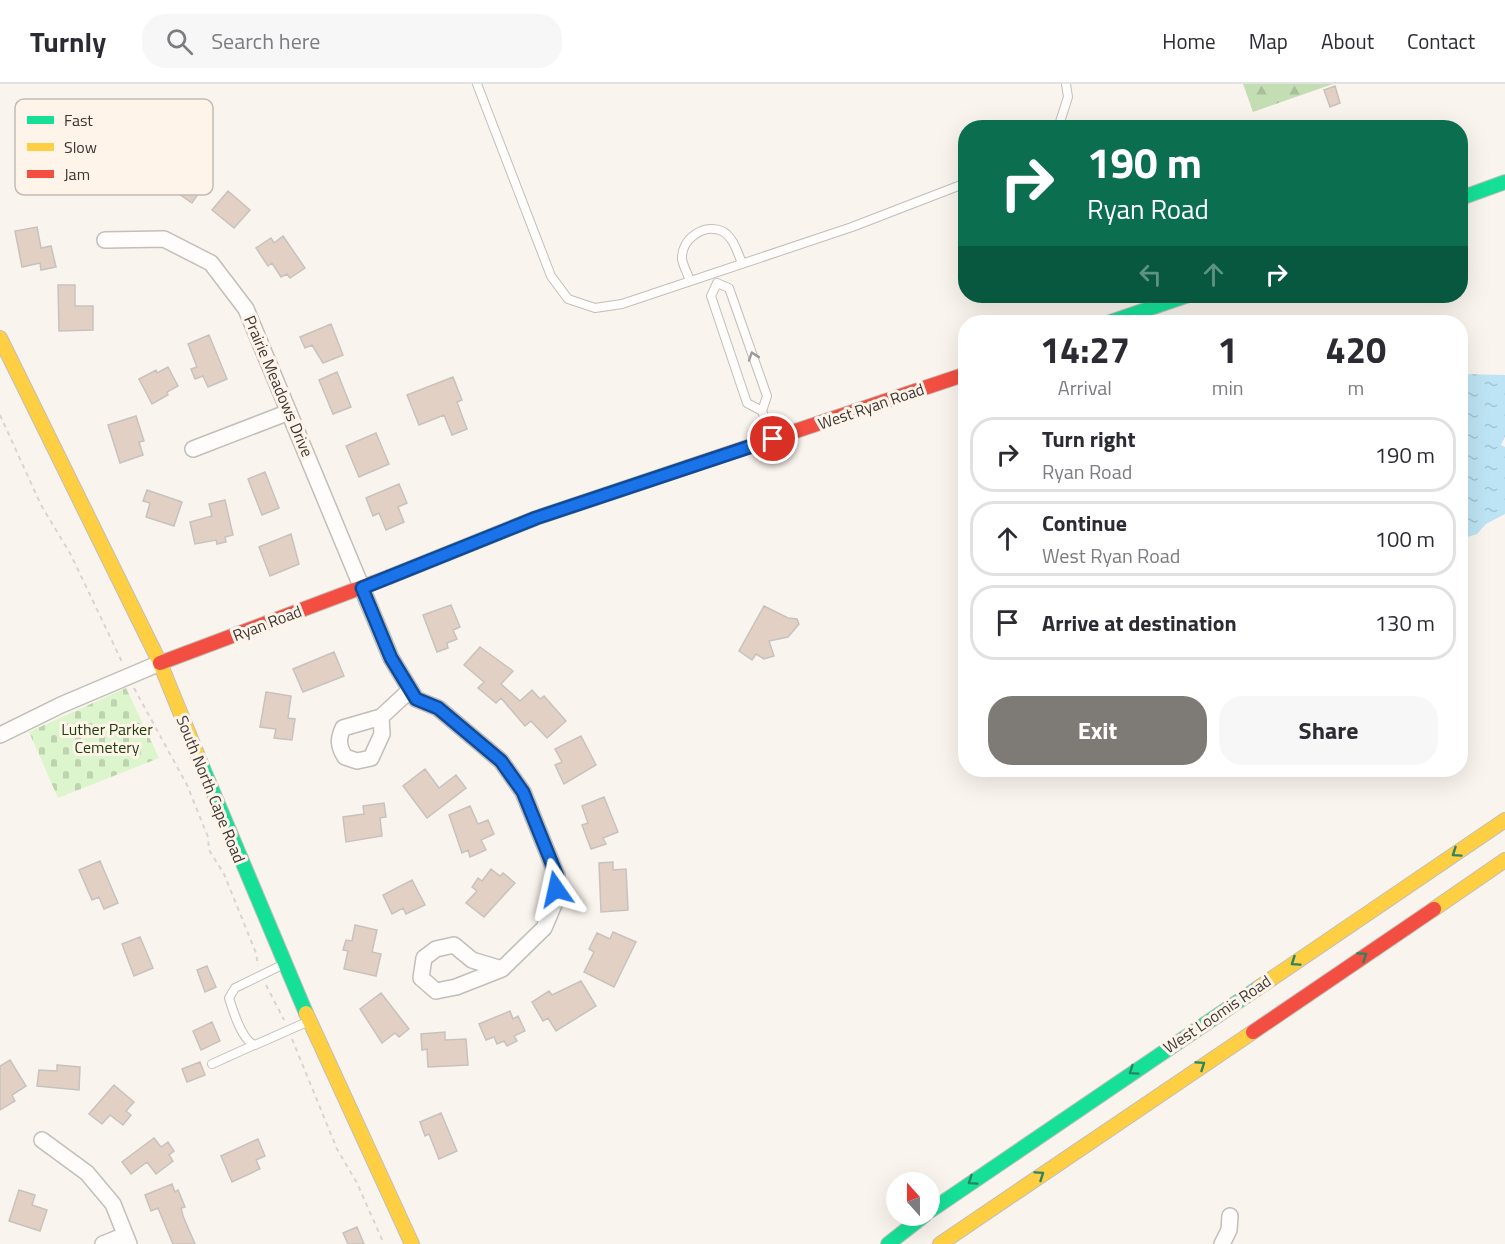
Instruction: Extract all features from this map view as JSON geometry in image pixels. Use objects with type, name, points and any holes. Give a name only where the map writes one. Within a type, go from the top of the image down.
[{"type":"main road","points":[[1468,195],[1505,182]]},
{"type":"main road","points":[[1130,315],[1166,303]]},
{"type":"main road","name":"South North Cape Road","points":[[0,339],[160,663],[284,964],[412,1244]]},
{"type":"main road","name":"West Ryan Road","points":[[536,518],[958,377]]},
{"type":"main road","name":"Ryan Road","points":[[160,663],[362,588],[536,518]]},
{"type":"main road","name":"West Loomis Road","points":[[940,1204],[1505,820]]},
{"type":"main road","name":"West Loomis Road","points":[[940,1244],[1505,860]]},
{"type":"main road","points":[[888,1244],[911,1226]]},
{"type":"street","name":"Prairie Meadows Drive","points":[[105,240],[165,239],[211,263],[246,309],[391,658],[410,690]]},
{"type":"street","points":[[193,449],[289,412]]},
{"type":"street","name":"Ryan Road","points":[[0,735],[61,705],[160,663]]},
{"type":"street","points":[[381,717],[410,690],[416,699],[438,708],[501,761],[523,792],[557,876],[555,902],[544,928],[502,969],[456,987],[436,991],[421,978],[424,958],[436,949],[454,945],[472,960],[502,969]]},
{"type":"street","points":[[42,1140],[87,1173],[113,1204],[127,1240],[103,1244]]},
{"type":"street","points":[[1222,1244],[1230,1230],[1230,1216]]},
{"type":"lane","points":[[477,84],[551,276],[568,298],[595,308],[640,299],[852,226],[958,186]]},
{"type":"lane","points":[[1061,120],[1068,97],[1066,84]]},
{"type":"lane","points":[[690,281],[682,260],[684,246],[695,234],[707,230],[723,231],[730,238],[742,263]]},
{"type":"lane","points":[[713,273],[717,283],[729,288],[767,396],[762,411],[773,439]]},
{"type":"lane","points":[[717,283],[711,296],[747,403],[762,411]]},
{"type":"lane","points":[[254,1045],[248,1041],[232,1006],[231,993],[235,988],[284,964]]},
{"type":"lane","points":[[212,1064],[309,1021]]},
{"type":"path","points":[[0,415],[41,505],[71,555],[124,667]]},
{"type":"green space","points":[[1243,84],[1333,84],[1253,112]]},
{"type":"green space","name":"Luther Parker Cemetery","points":[[126,688],[159,758],[58,798],[29,732]]},
{"type":"water","points":[[1468,374],[1505,375],[1505,437],[1501,445],[1505,447],[1505,514],[1486,524],[1477,534],[1468,537]]},
{"type":"building","points":[[1335,86],[1340,103],[1330,107],[1324,90]]},
{"type":"building","points":[[228,191],[250,210],[234,228],[212,210]]},
{"type":"building","points":[[180,195],[197,195],[192,203]]},
{"type":"building","points":[[37,227],[41,248],[51,246],[56,267],[41,270],[40,263],[22,267],[15,231]]},
{"type":"building","points":[[283,236],[305,268],[290,278],[287,274],[281,277],[272,263],[268,266],[256,248],[271,238],[274,243]]},
{"type":"building","points":[[58,285],[75,285],[75,306],[93,306],[93,330],[59,331]]},
{"type":"building","points":[[331,324],[343,355],[323,363],[312,345],[305,348],[300,337]]},
{"type":"building","points":[[209,335],[227,379],[208,387],[203,376],[195,379],[191,369],[197,367],[188,344]]},
{"type":"building","points":[[168,367],[178,386],[152,404],[139,379],[156,370],[157,373]]},
{"type":"building","points":[[337,372],[351,407],[333,414],[319,380]]},
{"type":"building","points":[[453,377],[462,400],[457,402],[467,429],[452,435],[444,415],[419,425],[407,395]]},
{"type":"building","points":[[136,416],[144,441],[139,442],[143,455],[120,463],[108,425]]},
{"type":"building","points":[[376,433],[389,464],[359,477],[346,446]]},
{"type":"building","points":[[265,472],[279,508],[262,515],[248,479]]},
{"type":"building","points":[[399,484],[407,503],[398,507],[404,522],[386,530],[379,513],[373,516],[366,498]]},
{"type":"building","points":[[147,490],[182,502],[174,526],[146,517],[150,503],[143,501]]},
{"type":"building","points":[[225,500],[233,535],[225,537],[226,542],[217,544],[216,540],[195,544],[190,522],[212,516],[209,504]]},
{"type":"building","points":[[291,534],[299,564],[270,576],[259,547]]},
{"type":"building","points":[[451,605],[460,627],[453,630],[457,639],[447,643],[448,648],[437,652],[423,615]]},
{"type":"building","points":[[764,606],[788,618],[797,619],[799,624],[788,637],[769,641],[774,656],[764,659],[756,654],[752,660],[739,651]]},
{"type":"building","points":[[480,647],[513,671],[501,684],[520,701],[532,690],[540,699],[544,696],[566,721],[547,738],[531,721],[525,726],[501,698],[496,703],[478,688],[484,682],[464,665]]},
{"type":"building","points":[[334,652],[344,676],[303,692],[293,669]]},
{"type":"building","points":[[266,692],[291,696],[288,718],[295,719],[292,740],[274,738],[276,729],[260,727]]},
{"type":"building","points":[[581,736],[596,765],[564,784],[555,765],[562,762],[555,749]]},
{"type":"building","points":[[425,769],[439,788],[456,775],[466,788],[427,818],[403,786]]},
{"type":"building","points":[[604,797],[618,832],[603,838],[606,844],[591,849],[582,825],[588,823],[582,806]]},
{"type":"building","points":[[384,803],[386,817],[380,818],[382,836],[346,842],[343,817],[364,814],[363,806]]},
{"type":"building","points":[[470,806],[478,824],[488,820],[494,834],[481,840],[486,850],[470,857],[468,850],[462,853],[449,815]]},
{"type":"building","points":[[100,861],[118,903],[104,909],[99,897],[92,900],[79,870]]},
{"type":"building","points":[[613,862],[613,870],[626,869],[628,910],[601,912],[599,863]]},
{"type":"building","points":[[491,869],[500,876],[503,873],[515,883],[484,917],[466,903],[477,891],[472,887],[478,878],[482,881]]},
{"type":"building","points":[[412,880],[425,905],[406,914],[403,908],[392,914],[383,895]]},
{"type":"building","points":[[355,925],[377,930],[372,952],[381,954],[376,976],[344,969],[348,951],[343,950],[346,940],[352,941]]},
{"type":"building","points":[[613,932],[636,942],[614,987],[584,972],[594,952],[589,949],[597,933],[610,939]]},
{"type":"building","points":[[140,937],[153,968],[134,976],[122,944]]},
{"type":"building","points":[[207,966],[216,987],[205,992],[197,970]]},
{"type":"building","points":[[581,981],[596,1006],[556,1031],[548,1018],[543,1021],[532,1002],[549,991],[552,995]]},
{"type":"building","points":[[381,993],[409,1029],[399,1037],[395,1033],[382,1043],[360,1009]]},
{"type":"building","points":[[510,1011],[513,1019],[518,1016],[525,1031],[514,1036],[517,1041],[507,1046],[504,1041],[497,1044],[494,1037],[486,1040],[479,1024]]},
{"type":"building","points":[[212,1022],[220,1041],[201,1050],[193,1031]]},
{"type":"building","points":[[445,1032],[445,1040],[466,1039],[468,1065],[428,1067],[427,1049],[422,1050],[421,1034]]},
{"type":"building","points":[[10,1060],[26,1086],[12,1095],[15,1101],[0,1110],[0,1066]]},
{"type":"building","points":[[200,1062],[205,1075],[187,1082],[182,1069]]},
{"type":"building","points":[[57,1065],[80,1067],[79,1090],[37,1086],[39,1070],[57,1071]]},
{"type":"building","points":[[114,1085],[134,1102],[126,1111],[131,1115],[123,1125],[110,1115],[102,1124],[89,1114]]},
{"type":"building","points":[[441,1113],[457,1151],[439,1159],[429,1134],[425,1136],[420,1122]]},
{"type":"building","points":[[154,1138],[161,1147],[168,1142],[174,1151],[169,1155],[173,1161],[156,1174],[147,1162],[131,1174],[122,1162]]},
{"type":"building","points":[[258,1139],[265,1156],[256,1160],[260,1169],[232,1182],[221,1156]]},
{"type":"building","points":[[172,1184],[175,1192],[178,1190],[185,1207],[181,1208],[183,1216],[195,1244],[173,1244],[158,1208],[151,1211],[145,1195]]},
{"type":"building","points":[[19,1190],[35,1195],[32,1205],[47,1210],[40,1231],[9,1221]]},
{"type":"building","points":[[357,1227],[364,1244],[348,1244],[343,1233]]},
{"type":"traffic: fast","points":[[1468,195],[1505,182]]},
{"type":"traffic: fast","points":[[1130,315],[1166,303]]},
{"type":"traffic: fast","points":[[389,577],[536,518],[688,467]]},
{"type":"traffic: fast","points":[[197,754],[306,1013]]},
{"type":"traffic: fast","points":[[940,1204],[1258,988]]},
{"type":"traffic: fast","points":[[888,1244],[911,1226]]},
{"type":"traffic: slow","points":[[0,338],[160,663],[197,754]]},
{"type":"traffic: slow","points":[[1258,988],[1505,820]]},
{"type":"traffic: slow","points":[[1434,909],[1505,860]]},
{"type":"traffic: slow","points":[[306,1013],[412,1244]]},
{"type":"traffic: slow","points":[[940,1244],[1253,1032]]},
{"type":"traffic: jam","points":[[688,467],[958,377]]},
{"type":"traffic: jam","points":[[160,663],[389,577]]},
{"type":"traffic: jam","points":[[1253,1032],[1434,909]]},
{"type":"route","points":[[556,889],[557,876],[523,792],[501,761],[438,708],[416,699],[391,658],[362,588],[536,518],[773,439]]}]
